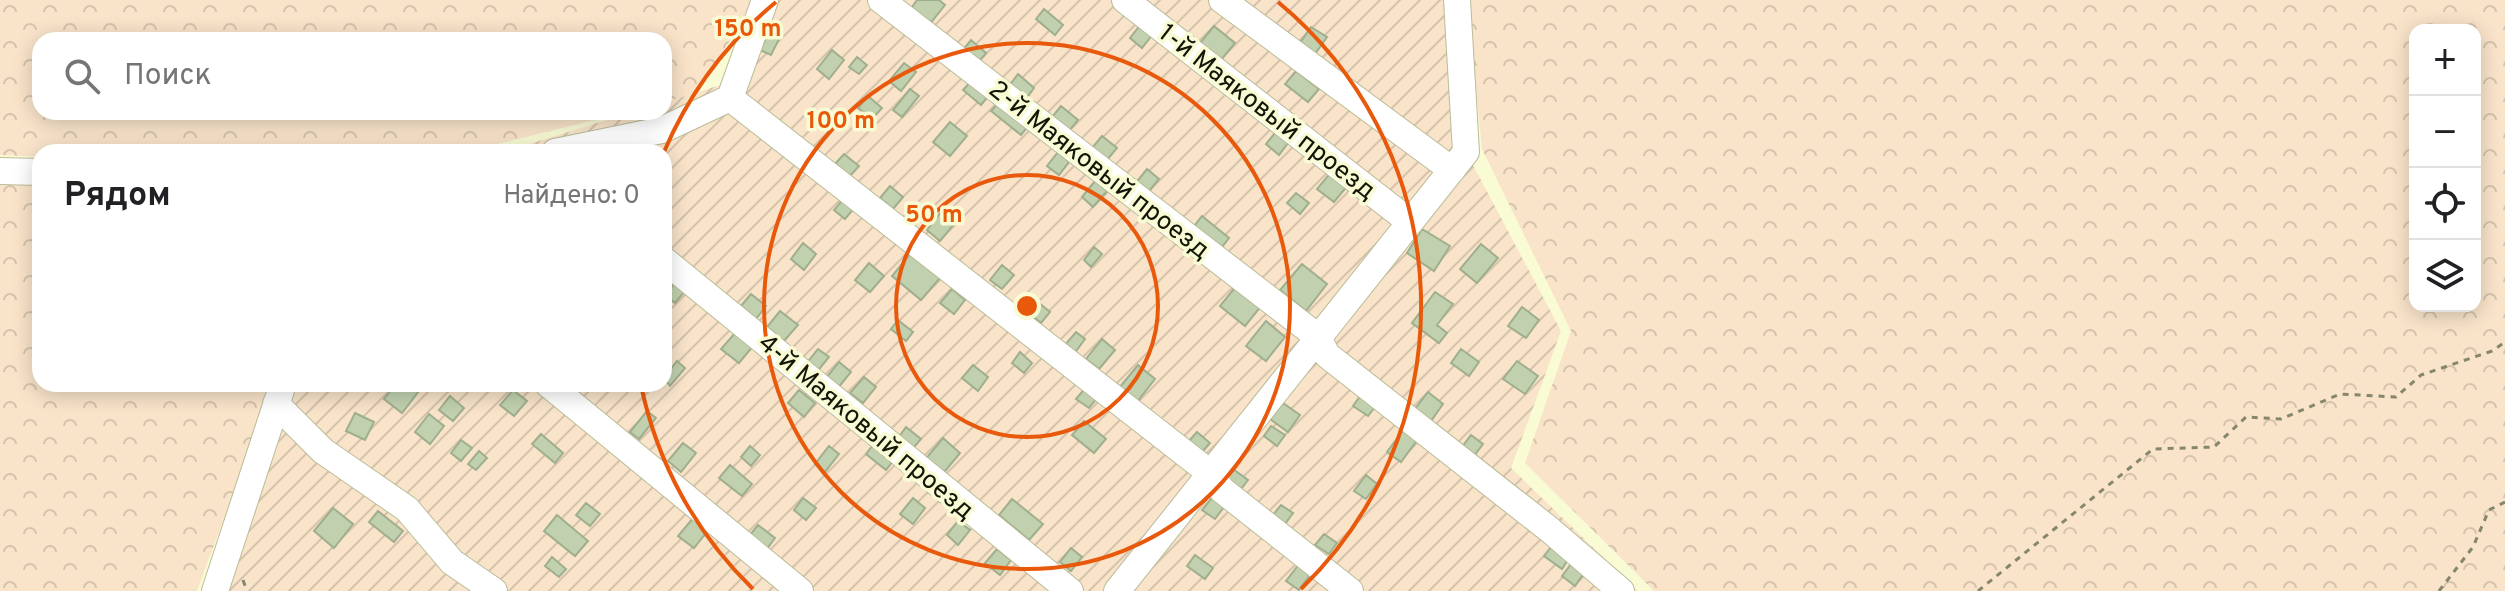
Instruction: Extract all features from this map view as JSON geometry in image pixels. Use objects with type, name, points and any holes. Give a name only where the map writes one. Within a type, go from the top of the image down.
[{"type":"street","points":[[594,144],[662,130],[730,98],[765,0]]},
{"type":"street","name":"2-й Маяковый проезд","points":[[881,0],[1318,337],[1327,355],[1550,530],[1621,591]]},
{"type":"street","name":"1-й Маяковый проезд","points":[[1125,0],[1410,222]]},
{"type":"street","points":[[1222,0],[1452,170]]},
{"type":"street","points":[[1117,591],[1466,152],[1457,0]]},
{"type":"street","points":[[730,98],[1210,473],[1222,490],[1350,591]]},
{"type":"street","points":[[0,171],[32,172]]},
{"type":"street","name":"4-й Маяковый проезд","points":[[672,267],[1070,591]]},
{"type":"street","points":[[558,392],[800,591]]},
{"type":"street","points":[[215,591],[280,394]]},
{"type":"street","points":[[280,394],[323,451],[407,509],[452,562],[494,591]]},
{"type":"path","points":[[1978,591],[2153,449],[2214,447],[2246,417],[2281,419],[2340,394],[2396,397],[2421,375],[2492,351],[2505,342]]},
{"type":"path","points":[[2439,591],[2473,547],[2489,510],[2505,502]]},
{"type":"green space","points":[[0,0],[756,0],[696,94],[672,100],[672,32],[32,32],[32,120],[594,120],[498,144],[32,144],[32,157],[0,155]]},
{"type":"green space","points":[[766,0],[1457,0],[1466,152],[1561,331],[1511,468],[1638,591],[205,591],[287,392],[672,392],[672,144],[529,144],[607,120],[672,120],[672,100],[720,85]]},
{"type":"green space","points":[[1467,0],[2505,0],[2505,591],[1654,591],[1525,463],[1571,331],[1482,149]]},
{"type":"green space","points":[[0,176],[32,178],[32,392],[271,392],[197,591],[0,591]]},
{"type":"building","points":[[917,0],[939,0],[945,5],[929,25],[910,10]]},
{"type":"building","points":[[1044,9],[1063,25],[1055,35],[1036,19]]},
{"type":"building","points":[[1141,24],[1153,34],[1142,48],[1130,38]]},
{"type":"building","points":[[1214,26],[1235,43],[1221,60],[1200,43]]},
{"type":"building","points":[[1311,27],[1327,37],[1315,54],[1300,43]]},
{"type":"building","points":[[768,34],[779,39],[771,55],[760,50]]},
{"type":"building","points":[[971,40],[986,53],[978,63],[962,51]]},
{"type":"building","points":[[832,50],[844,60],[829,79],[817,69]]},
{"type":"building","points":[[857,57],[867,65],[859,74],[849,67]]},
{"type":"building","points":[[904,63],[916,72],[901,91],[889,81]]},
{"type":"building","points":[[1296,71],[1319,89],[1308,102],[1285,84]]},
{"type":"building","points":[[1018,74],[1034,88],[1026,99],[1009,86]]},
{"type":"building","points":[[973,79],[991,93],[981,105],[963,90]]},
{"type":"building","points":[[910,89],[919,96],[902,117],[893,110]]},
{"type":"building","points":[[868,96],[882,108],[872,119],[858,108]]},
{"type":"building","points":[[1001,100],[1030,124],[1021,135],[991,111]]},
{"type":"building","points":[[1061,106],[1078,120],[1069,131],[1052,117]]},
{"type":"building","points":[[950,122],[967,136],[950,156],[933,142]]},
{"type":"building","points":[[1275,133],[1288,143],[1279,155],[1266,144]]},
{"type":"building","points":[[1102,136],[1117,148],[1107,160],[1092,148]]},
{"type":"building","points":[[1058,152],[1069,162],[1059,175],[1047,166]]},
{"type":"building","points":[[844,154],[859,166],[850,176],[835,164]]},
{"type":"building","points":[[1147,169],[1159,179],[1146,195],[1134,185]]},
{"type":"building","points":[[1332,171],[1348,185],[1334,202],[1317,189]]},
{"type":"building","points":[[1095,181],[1107,191],[1093,207],[1082,197]]},
{"type":"building","points":[[890,186],[903,197],[893,209],[880,198]]},
{"type":"building","points":[[1296,193],[1309,203],[1300,214],[1287,203]]},
{"type":"building","points":[[845,197],[856,206],[845,219],[834,210]]},
{"type":"building","points":[[941,212],[955,223],[940,241],[927,230]]},
{"type":"building","points":[[1202,216],[1229,238],[1219,251],[1192,229]]},
{"type":"building","points":[[1422,229],[1450,246],[1434,271],[1407,253]]},
{"type":"building","points":[[803,243],[816,254],[804,270],[791,259]]},
{"type":"building","points":[[1481,244],[1498,258],[1477,283],[1460,269]]},
{"type":"building","points":[[1094,247],[1102,254],[1091,267],[1084,260]]},
{"type":"building","points":[[910,254],[940,278],[921,300],[892,276]]},
{"type":"building","points":[[869,263],[884,276],[870,292],[855,280]]},
{"type":"building","points":[[1302,264],[1327,284],[1306,311],[1280,290]]},
{"type":"building","points":[[1002,265],[1014,275],[1002,289],[990,280]]},
{"type":"building","points":[[675,283],[685,291],[675,303],[672,301]]},
{"type":"building","points":[[1237,285],[1262,305],[1245,326],[1220,306]]},
{"type":"building","points":[[952,289],[965,300],[954,314],[940,303]]},
{"type":"building","points":[[1435,292],[1453,304],[1437,325],[1447,333],[1439,343],[1412,323]]},
{"type":"building","points":[[751,294],[766,306],[756,319],[741,306]]},
{"type":"building","points":[[1033,298],[1050,312],[1041,323],[1024,309]]},
{"type":"building","points":[[1522,307],[1539,320],[1526,338],[1508,326]]},
{"type":"building","points":[[780,311],[798,325],[784,341],[767,327]]},
{"type":"building","points":[[898,320],[913,332],[906,341],[891,329]]},
{"type":"building","points":[[1266,321],[1285,337],[1266,361],[1246,346]]},
{"type":"building","points":[[736,332],[753,346],[739,363],[721,349]]},
{"type":"building","points":[[1076,332],[1085,339],[1074,354],[1064,346]]},
{"type":"building","points":[[1102,339],[1115,350],[1099,369],[1086,359]]},
{"type":"building","points":[[818,349],[829,357],[816,373],[806,364]]},
{"type":"building","points":[[1461,349],[1479,362],[1469,376],[1451,363]]},
{"type":"building","points":[[1020,352],[1032,363],[1024,373],[1012,363]]},
{"type":"building","points":[[677,361],[685,368],[672,384],[672,368]]},
{"type":"building","points":[[1517,361],[1538,376],[1525,394],[1503,379]]},
{"type":"building","points":[[839,362],[851,372],[838,388],[826,378]]},
{"type":"building","points":[[973,365],[988,377],[978,391],[962,378]]},
{"type":"building","points":[[1138,365],[1155,379],[1137,402],[1119,388]]},
{"type":"building","points":[[864,377],[876,387],[863,403],[850,393]]},
{"type":"building","points":[[1086,387],[1098,397],[1089,408],[1076,399]]},
{"type":"building","points":[[799,390],[815,403],[804,417],[788,403]]},
{"type":"building","points":[[390,392],[418,392],[402,413],[384,399]]},
{"type":"building","points":[[511,392],[527,401],[514,416],[500,405]]},
{"type":"building","points":[[1363,392],[1378,403],[1368,416],[1353,406]]},
{"type":"building","points":[[1428,392],[1443,404],[1431,421],[1415,409]]},
{"type":"building","points":[[450,396],[464,408],[453,421],[439,410]]},
{"type":"building","points":[[1283,403],[1300,415],[1288,432],[1270,419]]},
{"type":"building","points":[[647,411],[656,418],[639,439],[630,432]]},
{"type":"building","points":[[355,413],[374,422],[365,440],[346,431]]},
{"type":"building","points":[[429,414],[444,426],[430,444],[415,432]]},
{"type":"building","points":[[1084,421],[1106,439],[1094,453],[1072,435]]},
{"type":"building","points":[[1271,426],[1285,435],[1277,446],[1264,436]]},
{"type":"building","points":[[906,427],[921,439],[910,452],[896,441]]},
{"type":"building","points":[[1404,429],[1418,439],[1401,462],[1387,452]]},
{"type":"building","points":[[1197,432],[1210,443],[1202,452],[1189,441]]},
{"type":"building","points":[[541,434],[563,453],[555,463],[532,444]]},
{"type":"building","points":[[1471,435],[1483,444],[1474,456],[1462,447]]},
{"type":"building","points":[[943,438],[960,453],[941,476],[923,462]]},
{"type":"building","points":[[461,440],[472,448],[461,461],[451,453]]},
{"type":"building","points":[[683,443],[696,453],[681,472],[668,461]]},
{"type":"building","points":[[873,445],[893,461],[886,470],[866,454]]},
{"type":"building","points":[[750,446],[760,455],[751,466],[741,457]]},
{"type":"building","points":[[829,446],[839,454],[825,472],[815,464]]},
{"type":"building","points":[[479,451],[487,458],[476,470],[468,464]]},
{"type":"building","points":[[730,465],[752,484],[742,496],[719,478]]},
{"type":"building","points":[[1233,469],[1248,480],[1241,489],[1226,478]]},
{"type":"building","points":[[1366,475],[1377,484],[1366,499],[1354,491]]},
{"type":"building","points":[[1215,494],[1227,503],[1215,519],[1202,510]]},
{"type":"building","points":[[803,498],[816,508],[806,520],[794,510]]},
{"type":"building","points":[[913,498],[925,508],[913,524],[900,514]]},
{"type":"building","points":[[1012,499],[1043,524],[1029,540],[999,515]]},
{"type":"building","points":[[586,503],[600,514],[590,526],[576,515]]},
{"type":"building","points":[[1281,505],[1293,513],[1285,524],[1273,515]]},
{"type":"building","points":[[333,508],[353,524],[334,548],[314,531]]},
{"type":"building","points":[[378,511],[403,531],[394,542],[369,522]]},
{"type":"building","points":[[557,515],[588,541],[575,556],[544,531]]},
{"type":"building","points":[[694,517],[709,529],[694,548],[678,536]]},
{"type":"building","points":[[958,521],[970,530],[958,545],[947,535]]},
{"type":"building","points":[[758,525],[775,538],[766,550],[749,536]]},
{"type":"building","points":[[1324,534],[1337,543],[1329,554],[1315,545]]},
{"type":"building","points":[[1554,543],[1571,555],[1562,569],[1544,556]]},
{"type":"building","points":[[1071,548],[1082,557],[1071,571],[1060,562]]},
{"type":"building","points":[[997,549],[1011,560],[1000,575],[985,563]]},
{"type":"building","points":[[1195,555],[1213,568],[1205,579],[1187,566]]},
{"type":"building","points":[[552,557],[566,569],[559,577],[545,566]]},
{"type":"building","points":[[1574,560],[1587,569],[1575,586],[1562,576]]},
{"type":"building","points":[[1300,563],[1312,572],[1299,590],[1286,581]]}]
